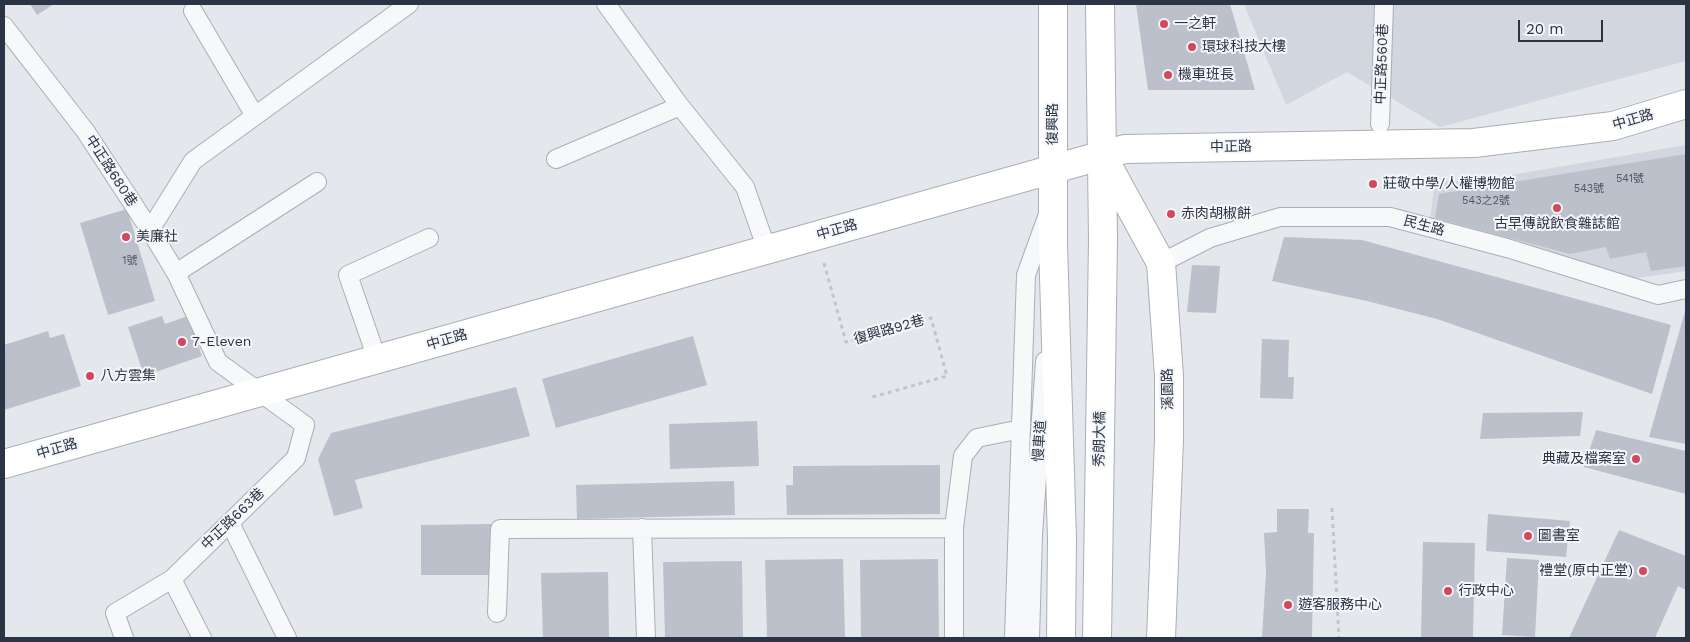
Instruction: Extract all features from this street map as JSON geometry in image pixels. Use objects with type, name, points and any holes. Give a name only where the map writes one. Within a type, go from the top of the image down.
[{"type":"street","name":"復興路","points":[[1053,4],[1053,244]]},
{"type":"street","points":[[1100,4],[1102,156]]},
{"type":"street","name":"中正路","points":[[4,464],[1126,149],[1474,143],[1613,126],[1686,104]]},
{"type":"street","name":"秀朗大橋","points":[[1097,638],[1103,240],[1102,156]]},
{"type":"street","name":"溪園路","points":[[1102,156],[1161,262],[1169,376],[1169,440],[1161,638]]},
{"type":"street","points":[[1053,244],[1062,539],[1062,638]]},
{"type":"lane","points":[[150,230],[194,161],[409,4]]},
{"type":"lane","points":[[606,4],[680,106],[745,187],[767,250]]},
{"type":"lane","name":"中正路560巷","points":[[1380,124],[1384,4]]},
{"type":"lane","points":[[193,11],[255,116]]},
{"type":"lane","name":"中正路680巷","points":[[4,26],[86,132],[150,230],[176,273],[218,362],[260,392]]},
{"type":"lane","points":[[556,159],[680,106]]},
{"type":"lane","points":[[176,273],[317,182]]},
{"type":"lane","points":[[1014,638],[1026,275],[1053,203]]},
{"type":"lane","name":"民生路","points":[[1161,262],[1210,238],[1280,217],[1390,217],[1507,248],[1658,295],[1686,288]]},
{"type":"lane","points":[[377,359],[348,275],[429,238]]},
{"type":"lane","name":"慢車道","points":[[1030,638],[1033,535],[1053,244]]},
{"type":"lane","name":"中正路663巷","points":[[124,638],[115,613],[172,579],[296,458],[306,425],[260,392]]},
{"type":"lane","points":[[954,638],[954,528],[963,456],[977,438],[1021,429]]},
{"type":"lane","points":[[230,523],[287,638]]},
{"type":"lane","points":[[642,528],[646,638]]},
{"type":"lane","points":[[497,613],[500,529],[954,528]]},
{"type":"lane","points":[[172,579],[202,638]]},
{"type":"path","name":"復興路92巷","points":[[816,236],[846,342],[931,318],[947,376],[869,398]]},
{"type":"path","points":[[1332,508],[1339,638]]},
{"type":"shaded area","points":[[1244,4],[1686,4],[1686,61],[1440,127],[1347,72],[1286,105]]},
{"type":"shaded area","points":[[1686,145],[1686,271],[1637,278],[1430,219],[1435,182],[1488,179]]},
{"type":"building","points":[[30,4],[54,4],[37,15]]},
{"type":"building","name":"環球科技大樓","points":[[1136,4],[1230,4],[1255,90],[1148,90]]},
{"type":"building","points":[[1686,154],[1686,266],[1651,271],[1646,252],[1610,259],[1606,247],[1570,254],[1435,218],[1439,194]]},
{"type":"building","points":[[127,209],[155,301],[108,315],[80,223]]},
{"type":"building","points":[[1284,237],[1362,240],[1671,325],[1652,394],[1437,319],[1367,301],[1272,281]]},
{"type":"building","points":[[1192,265],[1220,266],[1216,313],[1187,312]]},
{"type":"building","points":[[1686,308],[1686,444],[1649,437]]},
{"type":"building","points":[[162,316],[165,324],[188,316],[202,356],[144,376],[128,327]]},
{"type":"building","points":[[48,331],[50,338],[64,334],[81,386],[4,410],[4,345]]},
{"type":"building","points":[[693,336],[707,385],[556,428],[542,379]]},
{"type":"building","points":[[1262,339],[1289,340],[1288,377],[1294,377],[1293,399],[1260,398]]},
{"type":"building","points":[[516,387],[530,436],[355,480],[363,508],[334,516],[318,459],[331,433]]},
{"type":"building","points":[[1583,412],[1580,436],[1480,439],[1483,413]]},
{"type":"building","points":[[757,421],[759,466],[670,469],[669,424]]},
{"type":"building","name":"典藏及檔案室","points":[[1596,430],[1686,451],[1686,494],[1584,467]]},
{"type":"building","points":[[940,465],[940,514],[787,515],[786,485],[793,485],[793,466]]},
{"type":"building","points":[[734,481],[735,515],[577,519],[576,485]]},
{"type":"building","name":"遊客服務中心","points":[[1277,509],[1309,509],[1308,533],[1314,533],[1312,638],[1262,638],[1266,572],[1264,533],[1277,532]]},
{"type":"building","name":"圖書室","points":[[1488,514],[1570,521],[1566,557],[1486,551]]},
{"type":"building","points":[[491,524],[491,575],[421,575],[421,525]]},
{"type":"building","name":"禮堂(原中正堂)","points":[[1619,530],[1686,556],[1686,590],[1678,586],[1655,638],[1569,638]]},
{"type":"building","name":"行政中心","points":[[1423,542],[1475,543],[1473,638],[1421,638]]},
{"type":"building","points":[[1507,558],[1539,560],[1535,637],[1502,635]]},
{"type":"building","points":[[843,559],[845,638],[767,638],[765,560]]},
{"type":"building","points":[[938,559],[939,638],[861,638],[860,560]]},
{"type":"building","points":[[742,561],[743,638],[665,638],[663,562]]},
{"type":"building","points":[[608,572],[609,638],[543,638],[541,573]]},
{"type":"place","name":"一之軒","points":[[1164,24]]},
{"type":"place","name":"環球科技大樓","points":[[1192,47]]},
{"type":"place","name":"機車班長","points":[[1168,75]]},
{"type":"place","name":"莊敬中學/人權博物館","points":[[1373,184]]},
{"type":"place","name":"古早傳說飲食雜誌館","points":[[1557,208]]},
{"type":"place","name":"赤肉胡椒餅","points":[[1171,214]]},
{"type":"place","name":"美廉社","points":[[126,237]]},
{"type":"place","name":"7-Eleven","points":[[182,342]]},
{"type":"place","name":"八方雲集","points":[[90,376]]},
{"type":"place","name":"典藏及檔案室","points":[[1636,459]]},
{"type":"place","name":"圖書室","points":[[1528,536]]},
{"type":"place","name":"禮堂(原中正堂)","points":[[1643,571]]},
{"type":"place","name":"行政中心","points":[[1448,591]]},
{"type":"place","name":"遊客服務中心","points":[[1288,605]]}]
